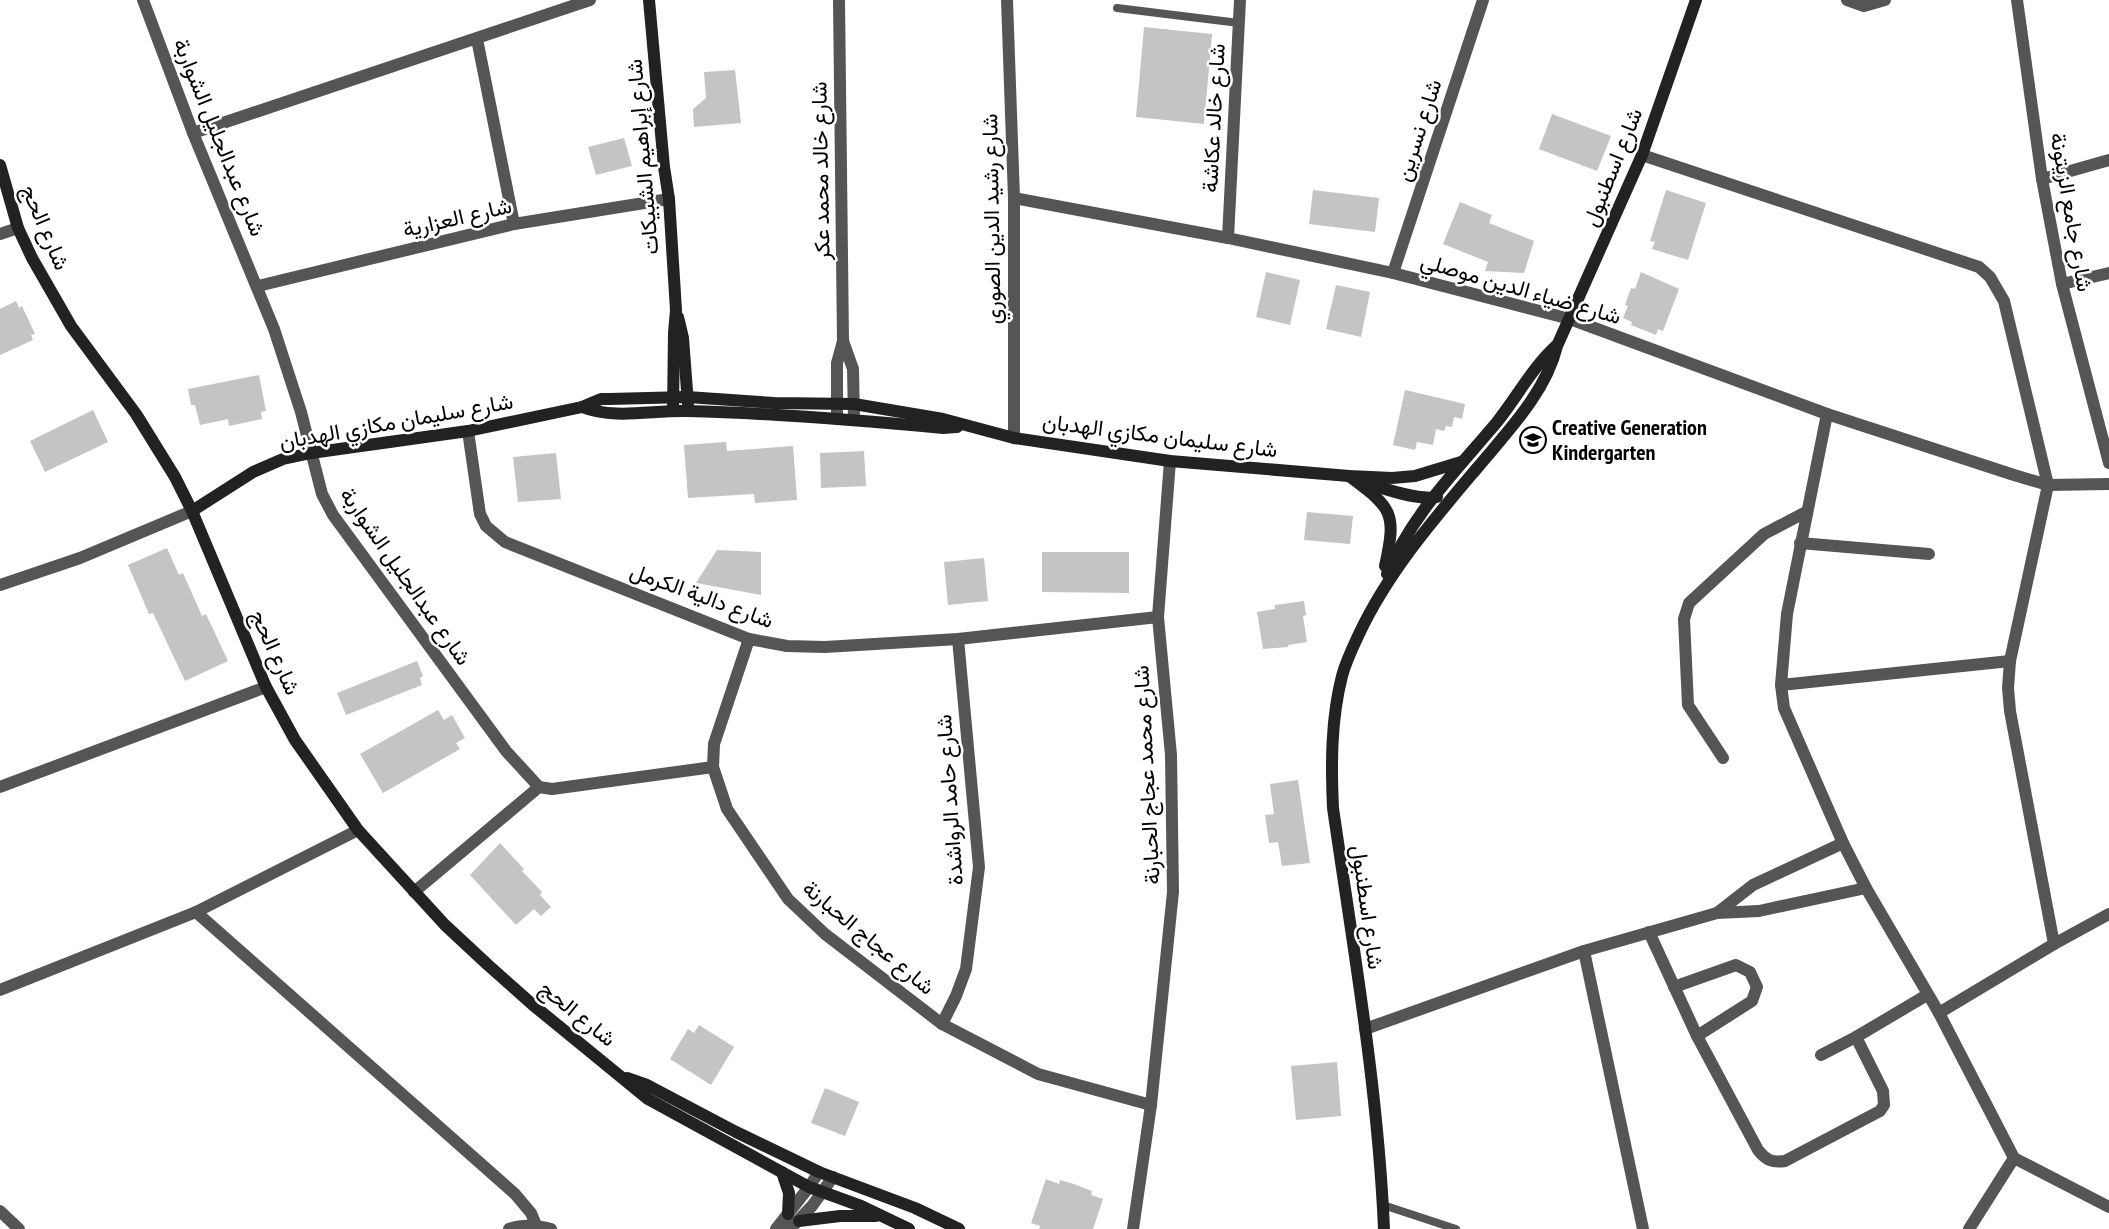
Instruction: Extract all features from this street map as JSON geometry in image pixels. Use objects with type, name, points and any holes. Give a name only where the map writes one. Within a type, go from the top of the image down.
[{"type":"street","name":"شارع عبدالجليل الشواربة","points":[[143,0],[194,133],[258,286],[288,371],[322,495],[333,515],[507,751],[539,787]]},
{"type":"street","points":[[194,133],[590,0]]},
{"type":"street","name":"شارع إبراهيم الشبيكات","points":[[649,0],[663,166],[669,199],[676,310],[673,404]]},
{"type":"street","name":"شارع خالد محمد عكر","points":[[837,418],[837,363],[843,341],[838,0]]},
{"type":"street","name":"شارع رشيد الدين الصوري","points":[[1007,0],[1014,198],[1014,438]]},
{"type":"street","name":"شارع خالد عكاشة","points":[[1228,238],[1240,0]]},
{"type":"street","name":"شارع نسرين","points":[[1393,273],[1483,0]]},
{"type":"street","name":"شارع اسطنبول","points":[[1377,599],[1416,542],[1506,434],[1548,372],[1557,345],[1642,154],[1696,0]]},
{"type":"street","points":[[1847,0],[1864,6],[1885,0]]},
{"type":"street","name":"شارع جامع الزيتونة","points":[[2017,0],[2042,179],[2062,284],[2109,463]]},
{"type":"street","points":[[477,39],[514,224]]},
{"type":"street","points":[[1642,154],[1979,267],[1990,277],[2004,301],[2048,485],[2010,661],[2008,688],[2010,711],[2054,944]]},
{"type":"street","points":[[2042,179],[2109,160]]},
{"type":"street","name":"شارع الحج","points":[[0,165],[18,228],[32,258],[71,326],[136,414],[175,477],[192,511],[266,687],[295,740],[358,830],[445,925],[524,997],[648,1099],[809,1187],[861,1206],[909,1229]]},
{"type":"street","name":"شارع ضياء الدين موصلي","points":[[1014,198],[1228,238],[1393,273],[1570,319],[1827,414],[2048,485],[2109,484]]},
{"type":"street","name":"شارع العزارية","points":[[258,286],[514,224],[669,199]]},
{"type":"street","points":[[0,234],[18,228]]},
{"type":"street","points":[[2062,284],[2109,273]]},
{"type":"street","name":"شارع إبراهيم الشبيكات","points":[[676,310],[683,338],[688,411]]},
{"type":"street","name":"شارع خالد محمد عكر","points":[[843,341],[853,369],[854,419]]},
{"type":"street","name":"شارع اسطنبول","points":[[1384,1229],[1376,1125],[1365,1029],[1332,808],[1333,739],[1342,675],[1349,655],[1406,535],[1431,498],[1496,423],[1557,345]]},
{"type":"street","name":"شارع سليمان مكازي الهدبان","points":[[192,511],[253,472],[283,459],[468,431],[582,407],[610,414],[673,404],[687,397],[774,403],[854,404],[943,419],[1014,438],[1170,461],[1392,478],[1415,476],[1461,462]]},
{"type":"street","points":[[774,403],[775,416]]},
{"type":"street","name":"شارع سليمان مكازي الهدبان","points":[[673,404],[688,411],[854,419],[943,428],[966,426]]},
{"type":"street","points":[[1827,414],[1787,614],[1780,685],[1784,708],[1843,843],[1866,888],[1939,1013],[2014,1158],[2109,1207]]},
{"type":"street","name":"شارع دالية الكرمل","points":[[468,431],[480,514],[486,526],[495,535],[505,542],[749,639],[787,646],[825,647],[958,639],[1158,617]]},
{"type":"street","name":"شارع محمد عجاج الحبارنة","points":[[1133,1229],[1150,1105],[1173,892],[1171,755],[1158,617],[1170,461]]},
{"type":"street","points":[[1349,476],[1380,500],[1390,517],[1392,531],[1377,599]]},
{"type":"street","name":"شارع سليمان مكازي الهدبان","points":[[1349,476],[1388,489],[1431,498]]},
{"type":"street","points":[[1431,498],[1460,488]]},
{"type":"street","points":[[0,585],[80,558],[192,511]]},
{"type":"street","points":[[1723,758],[1688,705],[1684,618],[1689,603],[1764,534],[1806,512]]},
{"type":"street","points":[[1800,543],[1929,554]]},
{"type":"street","name":"شارع عجاج الحبارنة","points":[[749,639],[714,744],[713,767],[727,809],[788,899],[825,934],[942,1024],[1038,1074],[1150,1105]]},
{"type":"street","name":"شارع حامد الرواشدة","points":[[942,1024],[966,969],[979,867],[958,639]]},
{"type":"street","points":[[1780,685],[2010,661]]},
{"type":"street","points":[[0,787],[266,687]]},
{"type":"street","points":[[414,892],[539,787],[552,789],[713,767]]},
{"type":"street","points":[[0,990],[196,912],[358,830]]},
{"type":"street","points":[[1717,913],[1753,885],[1843,843]]},
{"type":"street","points":[[1365,1029],[1584,951],[1717,913],[1759,911],[1866,888]]},
{"type":"street","points":[[196,912],[515,1194],[531,1213],[537,1225]]},
{"type":"street","points":[[1939,1013],[2109,914]]},
{"type":"street","points":[[1649,933],[1697,1036],[1758,1150],[1774,1163],[1785,1161],[1880,1111],[1884,1105],[1883,1091],[1856,1037]]},
{"type":"street","points":[[1584,951],[1643,1229]]},
{"type":"street","points":[[1674,987],[1736,965],[1750,972],[1757,987],[1752,1001],[1697,1036]]},
{"type":"street","points":[[1821,1055],[1927,995]]},
{"type":"street","name":"شارع الحج","points":[[623,1077],[647,1085],[819,1172],[915,1208],[959,1229]]},
{"type":"street","points":[[1969,1229],[2014,1158]]},
{"type":"street","points":[[782,1172],[789,1192],[792,1221]]},
{"type":"street","points":[[792,1221],[819,1172]]},
{"type":"street","points":[[776,1229],[792,1221],[822,1193],[833,1177]]},
{"type":"street","points":[[0,1211],[20,1229]]},
{"type":"street","points":[[792,1221],[840,1216],[882,1216]]},
{"type":"street","points":[[509,1229],[537,1225],[551,1229]]},
{"type":"lane","points":[[1117,8],[1239,23]]},
{"type":"lane","points":[[1383,1205],[1456,1229]]},
{"type":"building","points":[[1144,27],[1212,34],[1204,124],[1136,117]]},
{"type":"building","points":[[735,70],[741,123],[694,127],[693,109],[706,98],[704,72]]},
{"type":"building","points":[[1552,114],[1611,136],[1597,171],[1539,149]]},
{"type":"building","points":[[624,138],[632,166],[596,175],[588,147]]},
{"type":"building","points":[[1313,190],[1379,198],[1375,232],[1309,224]]},
{"type":"building","points":[[1666,190],[1706,203],[1688,260],[1652,249],[1655,242],[1650,241]]},
{"type":"building","points":[[1460,202],[1492,215],[1489,223],[1534,241],[1524,273],[1485,271],[1488,262],[1443,244]]},
{"type":"building","points":[[1266,272],[1300,280],[1290,325],[1256,317]]},
{"type":"building","points":[[1641,272],[1679,289],[1663,331],[1658,329],[1656,335],[1631,325],[1632,322],[1623,318],[1631,288],[1635,289]]},
{"type":"building","points":[[1336,285],[1370,292],[1361,337],[1326,329]]},
{"type":"building","points":[[16,301],[19,308],[22,306],[35,334],[31,335],[33,340],[0,355],[0,309]]},
{"type":"building","points":[[259,375],[266,411],[261,412],[262,419],[229,426],[228,419],[200,425],[195,405],[191,405],[188,389]]},
{"type":"building","points":[[1405,390],[1465,404],[1462,419],[1454,417],[1452,427],[1446,426],[1444,431],[1436,429],[1433,445],[1417,442],[1415,450],[1393,445]]},
{"type":"building","points":[[93,410],[108,442],[45,472],[30,441]]},
{"type":"building","points":[[726,442],[727,451],[793,446],[797,500],[755,503],[754,494],[688,498],[684,445]]},
{"type":"building","points":[[864,451],[866,486],[821,488],[820,453]]},
{"type":"building","points":[[556,453],[561,499],[518,502],[513,457]]},
{"type":"building","points":[[1307,512],[1353,516],[1350,544],[1304,540]]},
{"type":"building","points":[[167,548],[179,575],[183,573],[202,616],[206,614],[228,661],[185,681],[153,613],[149,614],[128,565]]},
{"type":"building","points":[[717,550],[761,552],[761,595],[696,583]]},
{"type":"building","points":[[1042,552],[1129,552],[1129,593],[1042,592]]},
{"type":"building","points":[[984,558],[988,601],[948,605],[944,562]]},
{"type":"building","points":[[1304,601],[1306,615],[1303,616],[1307,642],[1288,645],[1288,647],[1263,649],[1257,612],[1275,609],[1275,605]]},
{"type":"building","points":[[417,661],[423,676],[420,678],[422,685],[346,715],[337,693]]},
{"type":"building","points":[[438,710],[444,720],[452,715],[465,738],[456,743],[460,749],[383,793],[360,754]]},
{"type":"building","points":[[1298,780],[1310,863],[1282,866],[1278,842],[1269,843],[1265,815],[1274,814],[1270,784]]},
{"type":"building","points":[[500,843],[524,869],[522,871],[542,892],[540,895],[551,907],[541,916],[534,909],[516,925],[470,875]]},
{"type":"building","points":[[699,1025],[734,1047],[711,1085],[670,1059],[688,1029],[694,1033]]},
{"type":"building","points":[[1337,1062],[1341,1116],[1296,1120],[1291,1066]]},
{"type":"building","points":[[825,1088],[859,1102],[845,1136],[811,1123]]},
{"type":"building","points":[[1046,1179],[1059,1184],[1060,1180],[1074,1184],[1092,1191],[1091,1195],[1103,1199],[1093,1229],[1039,1229],[1040,1226],[1031,1223]]},
{"type":"place","name":"Creative Generation Kindergarten","points":[[1533,440]]}]
